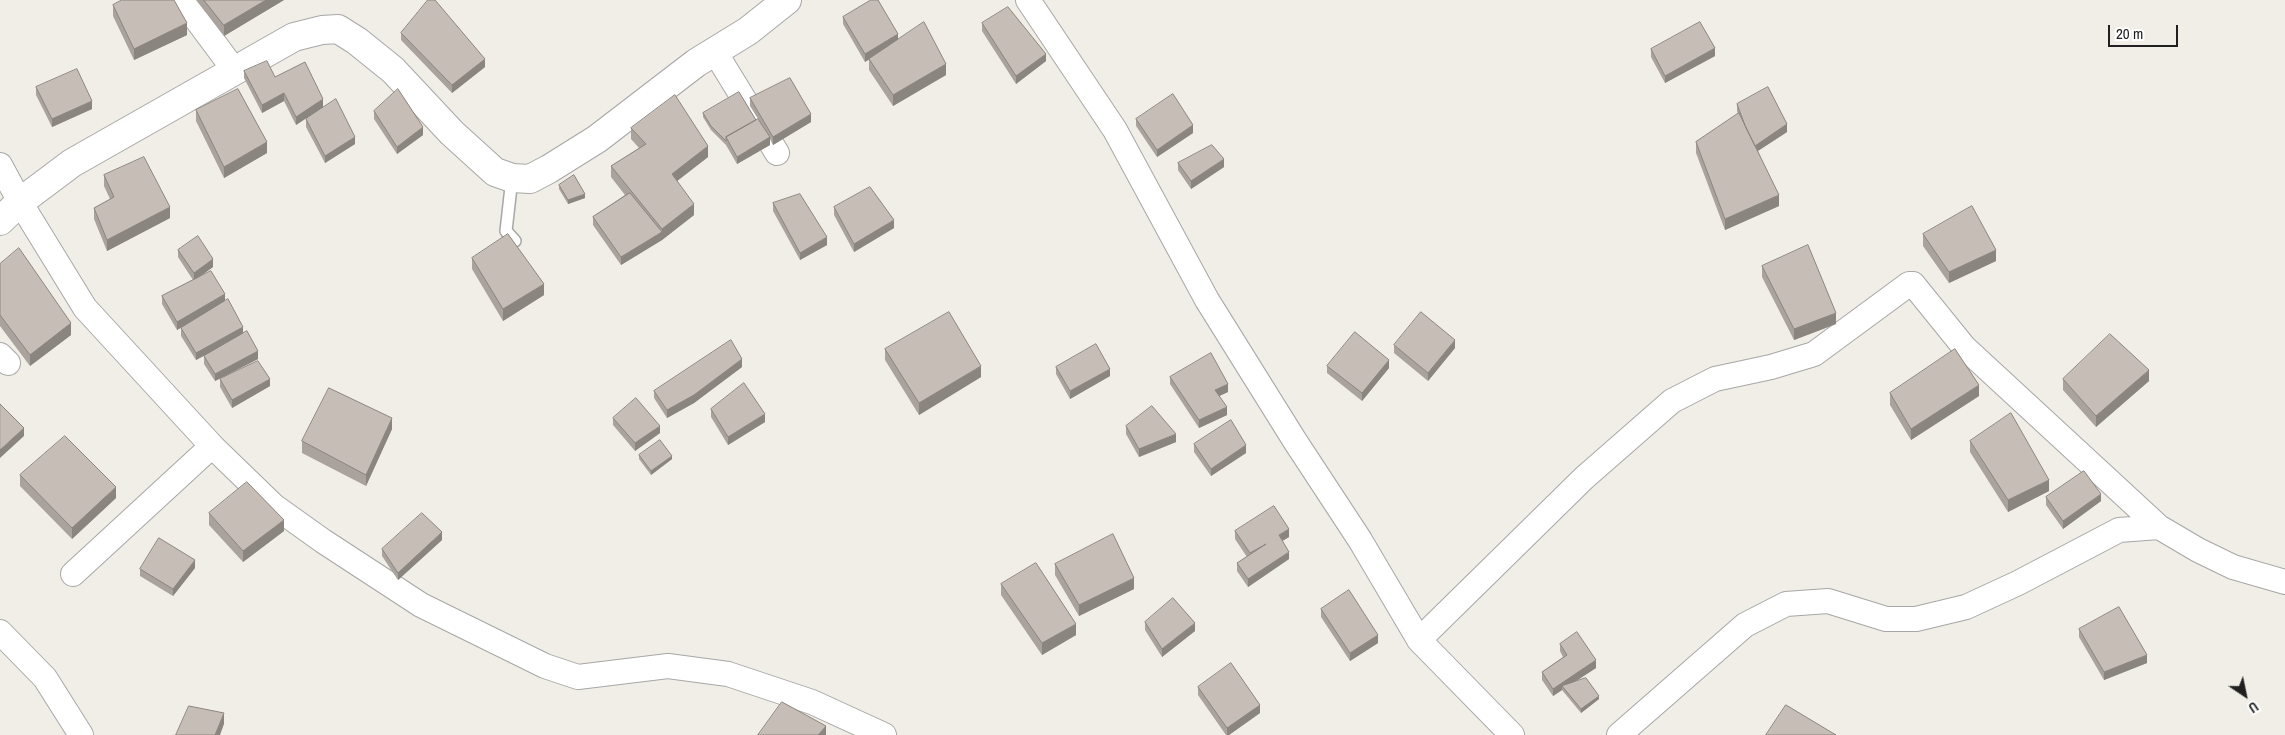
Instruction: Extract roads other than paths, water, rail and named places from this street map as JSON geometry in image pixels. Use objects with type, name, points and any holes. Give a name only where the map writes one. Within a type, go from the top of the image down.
[{"type":"street","points":[[182,0],[235,71]]},
{"type":"street","points":[[0,221],[20,202],[72,163],[294,37],[322,30],[338,29],[357,41],[393,70],[452,133],[495,172],[512,178],[530,179],[550,169],[597,139],[696,63],[748,31],[787,0]]},
{"type":"street","points":[[1028,0],[1115,130],[1207,300],[1295,441],[1360,540],[1419,640],[1512,735]]},
{"type":"street","points":[[715,52],[777,154]]},
{"type":"street","points":[[0,165],[20,202],[85,308],[212,446],[274,506],[323,541],[421,605],[545,666],[578,677],[668,666],[728,674],[812,702],[884,735]]},
{"type":"street","points":[[1419,640],[1584,478],[1672,401],[1715,379],[1770,367],[1814,354],[1909,284],[1913,284],[1964,347],[2159,527],[2198,550],[2233,567],[2285,582]]},
{"type":"street","points":[[73,574],[212,446]]},
{"type":"street","points":[[1619,735],[1745,625],[1786,604],[1828,601],[1886,619],[1916,619],[1966,607],[2018,584],[2119,530],[2159,527]]},
{"type":"street","points":[[0,632],[45,678],[81,735]]},
{"type":"lane","points":[[512,178],[506,231],[514,241]]}]
